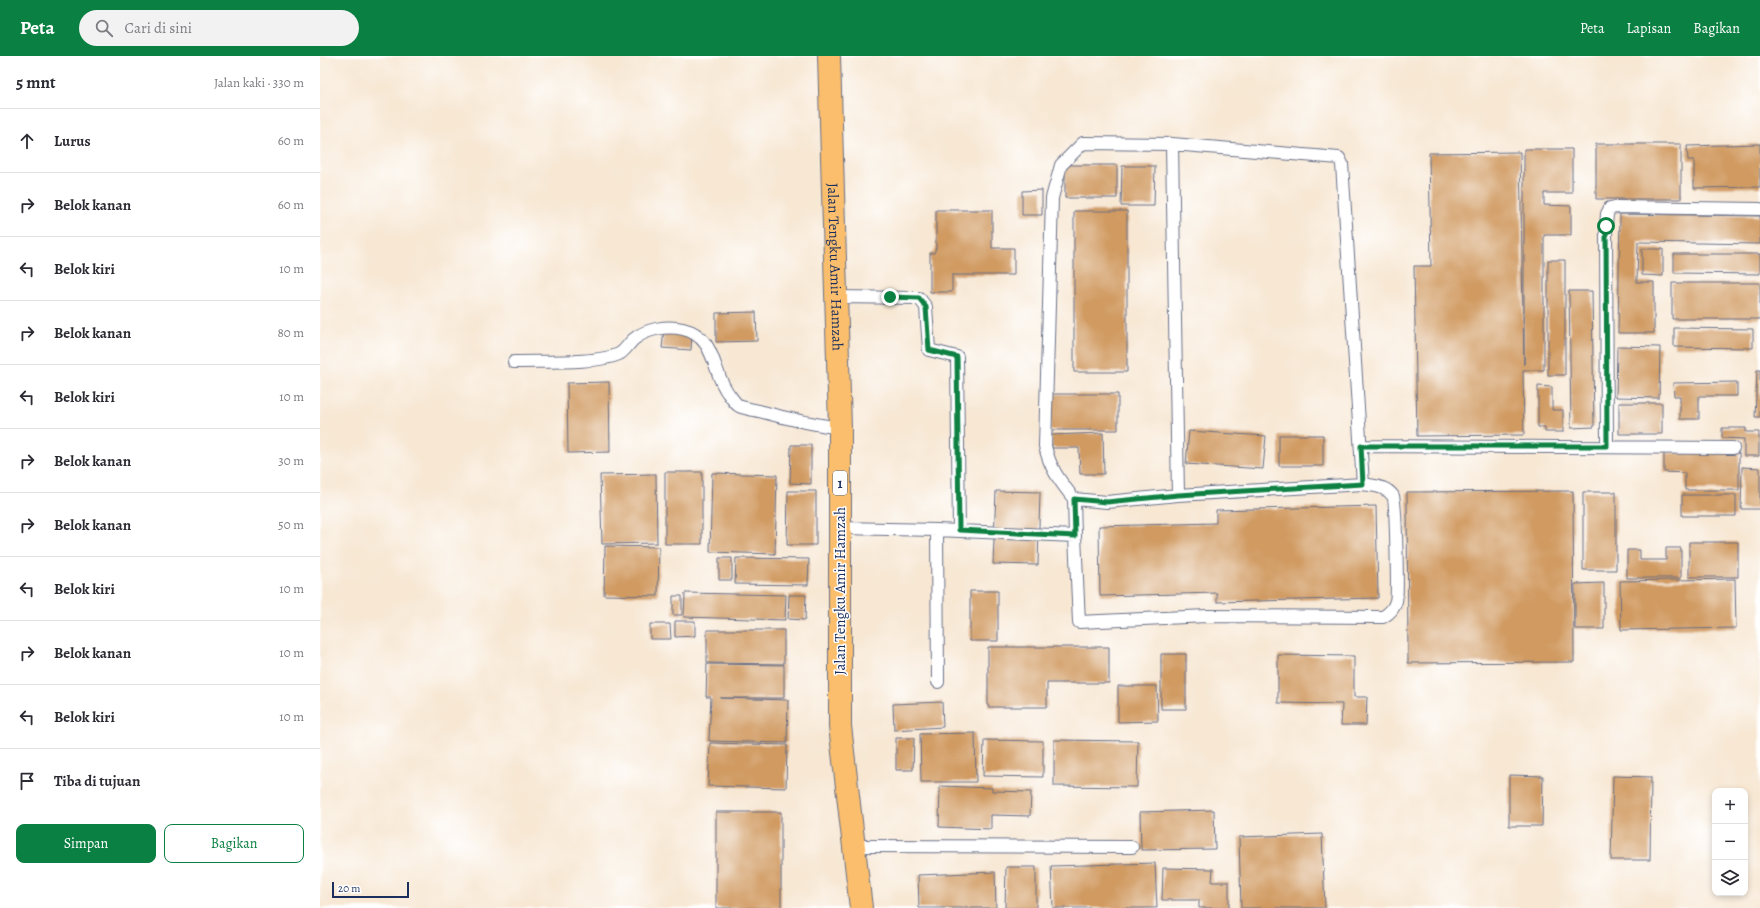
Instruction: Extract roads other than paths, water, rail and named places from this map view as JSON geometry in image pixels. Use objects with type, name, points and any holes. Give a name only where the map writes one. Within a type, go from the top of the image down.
[{"type":"highway","name":"Jalan Tengku Amir Hamzah","points":[[828,56],[840,428],[840,726],[861,908]]},
{"type":"lane","points":[[1074,499],[1107,502],[1178,495],[1363,484],[1379,486],[1389,492],[1394,498],[1396,520],[1397,599],[1389,614],[1383,617],[1207,616],[1079,622],[1074,499],[1056,476],[1049,462],[1045,446],[1052,198],[1061,165],[1082,143],[1172,144],[1339,158],[1342,164],[1363,484]]},
{"type":"lane","points":[[1172,144],[1178,495]]},
{"type":"lane","points":[[1607,446],[1606,226],[1607,214],[1610,208],[1617,206],[1760,209]]},
{"type":"lane","points":[[835,297],[919,298],[926,307],[929,350],[957,357],[959,530]]},
{"type":"lane","points":[[514,362],[599,359],[620,353],[634,339],[645,332],[661,328],[681,328],[694,332],[706,343],[722,384],[728,395],[738,406],[793,421],[840,428]]},
{"type":"lane","points":[[1361,446],[1607,446],[1733,448]]},
{"type":"lane","points":[[840,528],[959,530],[1075,536]]},
{"type":"lane","points":[[937,530],[938,682]]},
{"type":"lane","points":[[854,846],[1132,847]]}]
